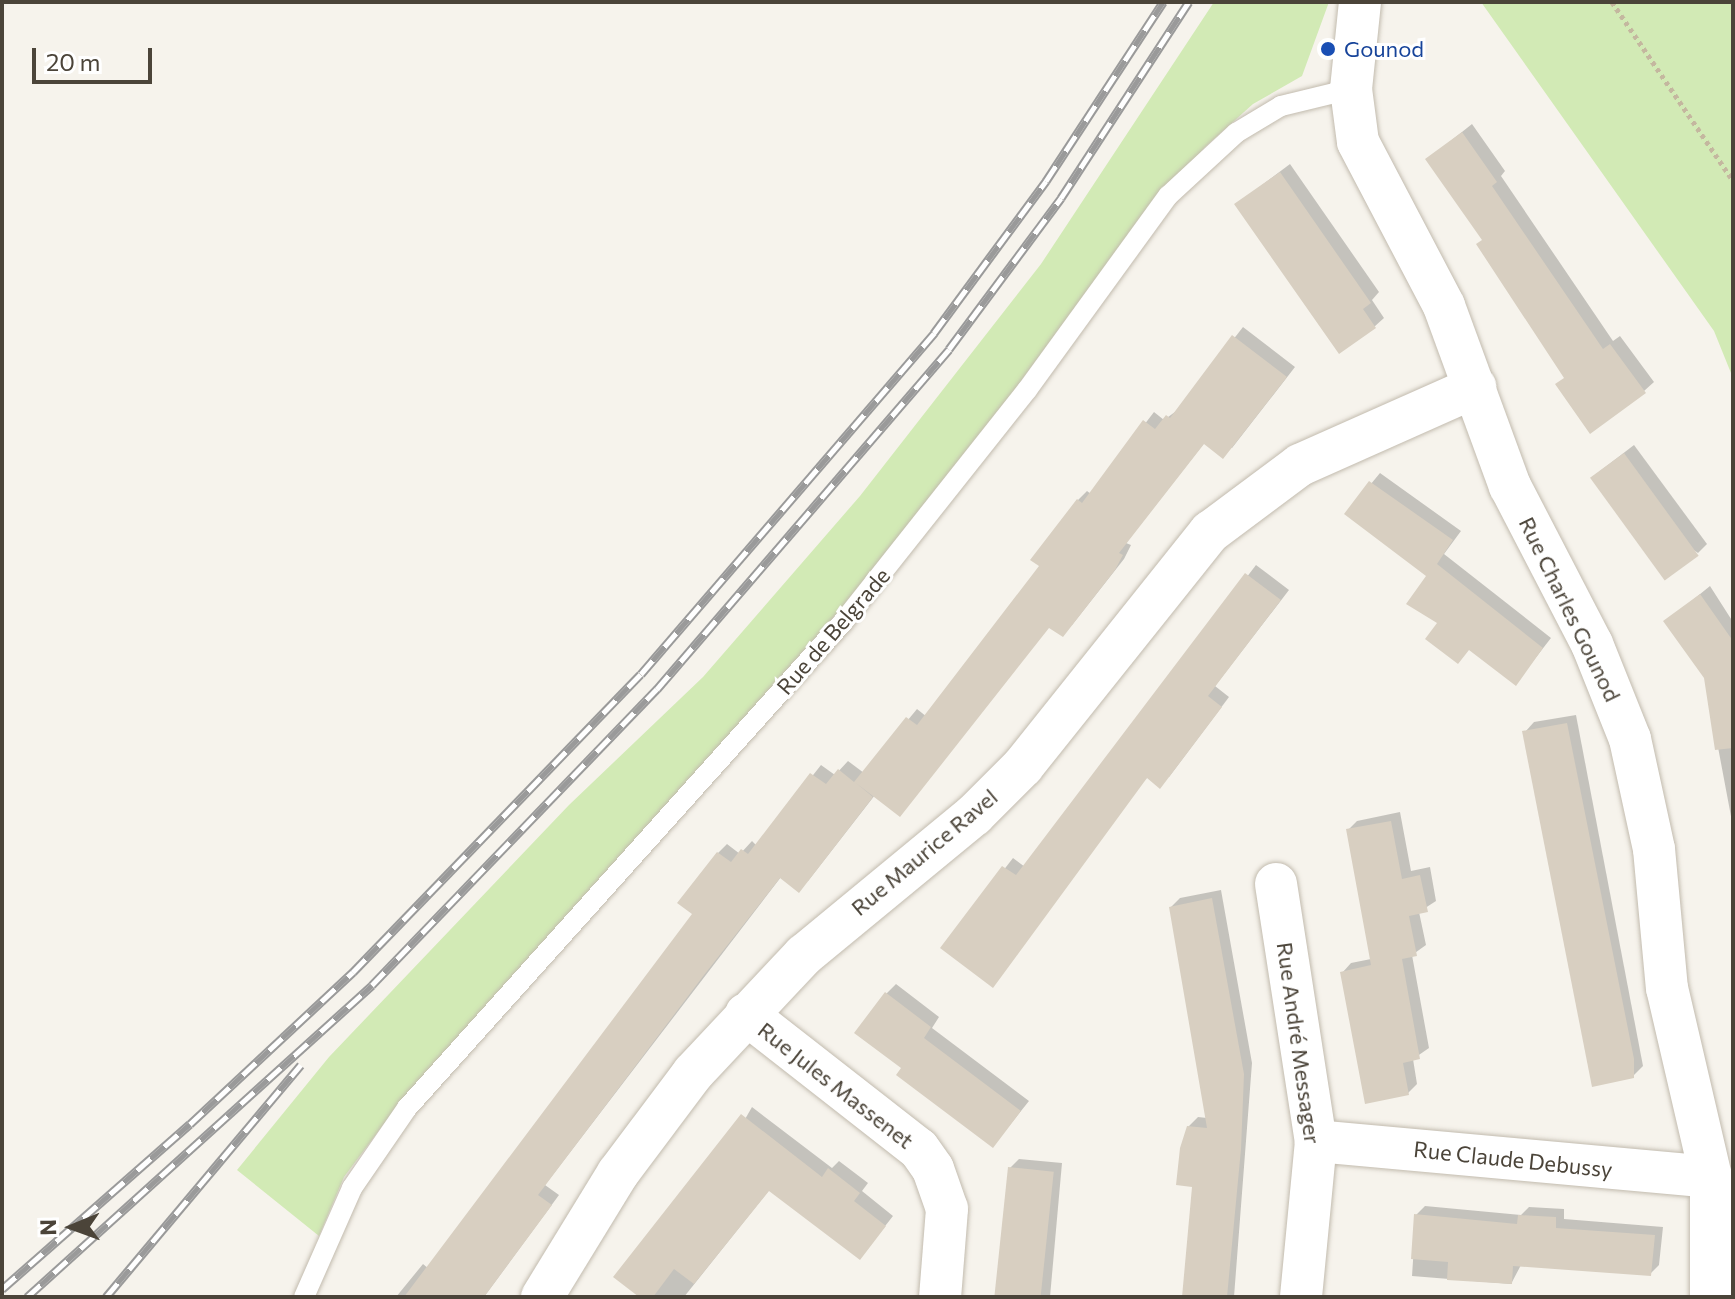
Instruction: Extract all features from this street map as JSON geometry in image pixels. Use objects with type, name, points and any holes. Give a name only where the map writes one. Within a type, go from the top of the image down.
[{"type":"street","points":[[1351,89],[1360,2]]},
{"type":"street","name":"Rue Charles Gounod","points":[[1351,89],[1353,124],[1365,161],[1444,306],[1510,486],[1592,644],[1630,739],[1654,849],[1667,988],[1711,1177],[1711,1297]]},
{"type":"street","name":"Rue Maurice Ravel","points":[[542,1297],[648,1131],[746,1014],[831,930],[947,839],[1007,783],[1044,742],[1185,558],[1233,512],[1300,465],[1475,387]]},
{"type":"street","name":"Rue André Messager","points":[[1276,884],[1316,1141],[1301,1297]]},
{"type":"street","name":"Rue Jules Massenet","points":[[746,1014],[919,1149],[933,1169],[947,1209],[940,1297]]},
{"type":"street","name":"Rue Claude Debussy","points":[[1316,1141],[1711,1177]]},
{"type":"lane","name":"Rue de Belgrade","points":[[304,1297],[352,1188],[407,1108],[843,622],[1027,390],[1168,196],[1236,133],[1281,106],[1351,89]]},
{"type":"path","points":[[1612,2],[1733,181]]},
{"type":"green space","points":[[1214,2],[1329,2],[1302,76],[1253,104],[1205,147],[1134,227],[1004,404],[844,605],[383,1125],[344,1177],[319,1236],[237,1170],[329,1057],[569,805],[703,677],[860,496],[1041,264]]},
{"type":"green space","points":[[1481,2],[1733,2],[1733,378],[1714,331]]},
{"type":"building","points":[[1462,132],[1497,182],[1492,186],[1603,349],[1610,344],[1646,393],[1590,434],[1555,384],[1564,378],[1476,244],[1482,240],[1425,159]]},
{"type":"building","points":[[1280,172],[1371,303],[1363,309],[1376,328],[1339,354],[1234,204]]},
{"type":"building","points":[[1232,335],[1287,377],[1223,459],[1204,444],[1119,553],[1123,555],[1115,570],[1063,637],[1049,628],[900,817],[856,783],[873,797],[799,893],[780,878],[704,975],[538,1195],[552,1205],[484,1297],[404,1297],[692,914],[677,903],[717,852],[731,862],[741,849],[748,854],[810,773],[826,784],[838,769],[854,782],[906,717],[917,725],[1039,566],[1030,560],[1077,499],[1082,503],[1143,420],[1155,429],[1166,415],[1170,418]]},
{"type":"building","points":[[1624,453],[1699,556],[1665,580],[1590,478]]},
{"type":"building","points":[[1369,481],[1453,540],[1437,564],[1543,648],[1516,686],[1469,650],[1458,664],[1425,639],[1437,623],[1406,604],[1426,576],[1344,514]]},
{"type":"building","points":[[1245,573],[1281,600],[1208,696],[1222,707],[1160,789],[1147,778],[993,988],[940,948],[1002,866],[1016,875]]},
{"type":"building","points":[[1700,594],[1733,641],[1733,748],[1715,750],[1704,678],[1663,621]]},
{"type":"building","points":[[1567,723],[1634,1059],[1634,1078],[1592,1087],[1522,731]]},
{"type":"building","points":[[1391,821],[1402,879],[1420,875],[1428,912],[1409,916],[1417,956],[1402,959],[1420,1059],[1403,1063],[1409,1095],[1365,1104],[1340,972],[1371,965],[1346,829]]},
{"type":"building","points":[[1212,898],[1244,1074],[1241,1149],[1227,1297],[1182,1297],[1192,1187],[1176,1185],[1180,1148],[1187,1126],[1207,1128],[1169,907]]},
{"type":"building","points":[[885,992],[931,1027],[924,1038],[1021,1111],[993,1148],[896,1075],[901,1068],[854,1033]]},
{"type":"building","points":[[741,1114],[822,1177],[828,1168],[860,1193],[854,1201],[886,1226],[860,1260],[769,1191],[694,1284],[674,1269],[653,1297],[639,1297],[613,1277]]},
{"type":"building","points":[[1008,1167],[1054,1172],[1041,1297],[994,1297]]},
{"type":"building","points":[[1414,1214],[1517,1224],[1518,1215],[1556,1217],[1556,1228],[1655,1235],[1651,1276],[1513,1266],[1512,1284],[1447,1280],[1448,1262],[1411,1259]]},
{"type":"railway","points":[[2,1289],[190,1124],[353,972],[641,674],[934,333],[1046,181],[1163,2]]},
{"type":"railway","points":[[27,1297],[372,985],[657,689],[949,349],[1061,198],[1189,2]]},
{"type":"railway","points":[[106,1297],[301,1065]]},
{"type":"place","name":"Gounod","points":[[1328,49]]}]
